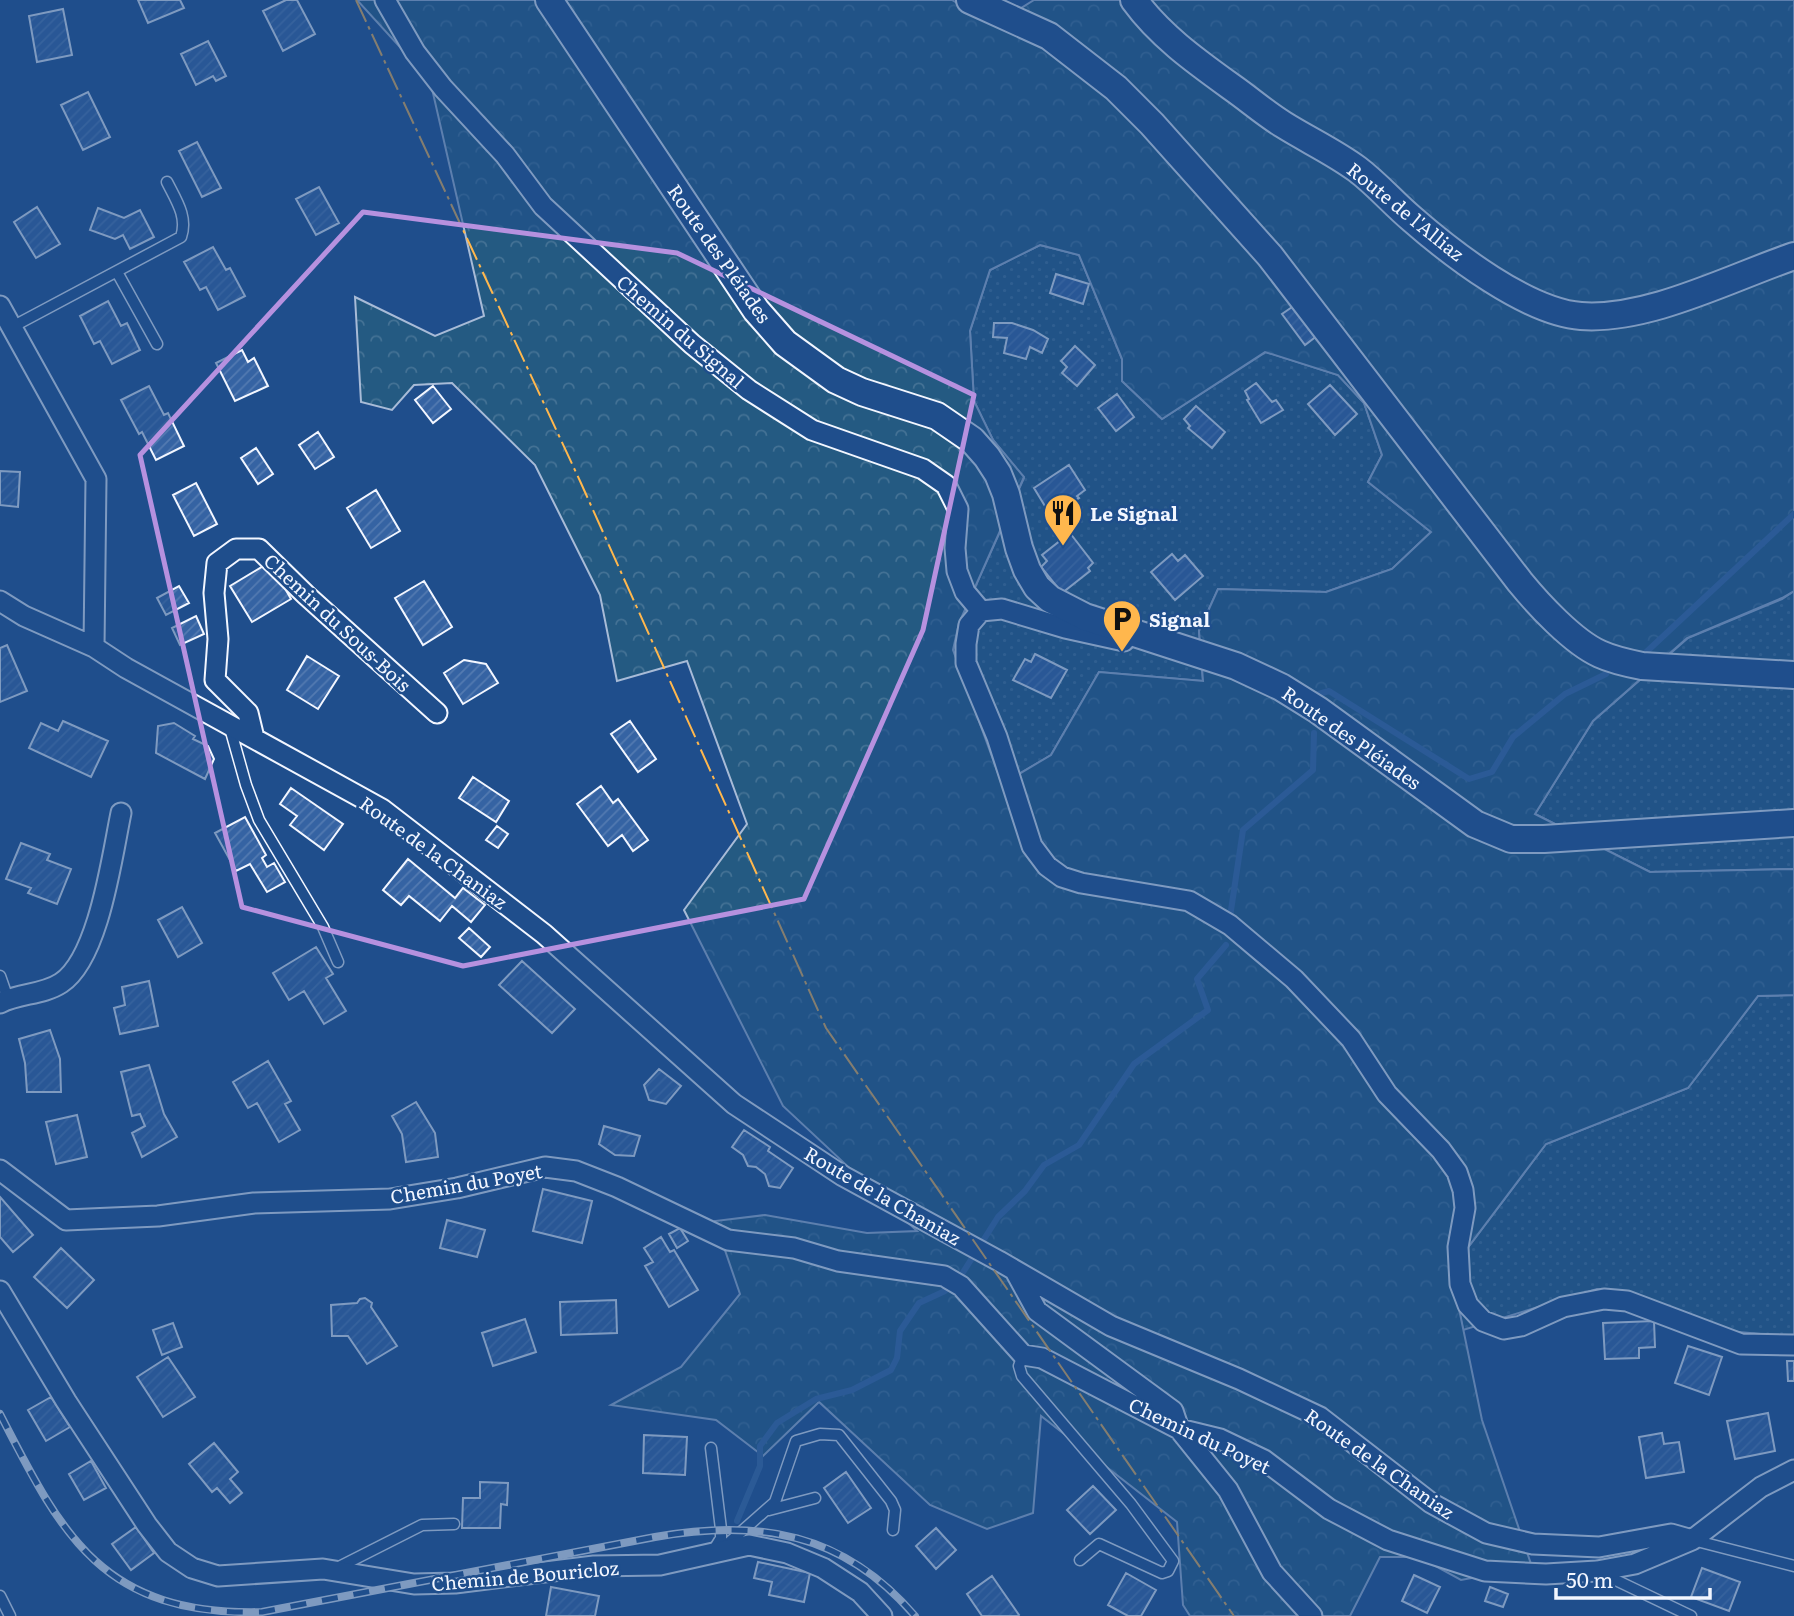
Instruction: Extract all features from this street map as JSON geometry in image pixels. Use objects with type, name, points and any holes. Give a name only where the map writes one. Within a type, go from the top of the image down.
[{"type":"street","name":"Chemin du Signal","points":[[386,0],[415,52],[443,88],[505,155],[543,206],[692,344],[749,390],[811,430],[923,468],[946,485],[958,509],[955,548],[957,571],[965,592],[981,611]]},
{"type":"street","name":"Route des Pléiades","points":[[549,0],[756,310],[785,343],[836,380],[862,392],[937,416],[964,434],[987,457],[1006,494],[1027,570],[1037,587],[1050,599],[1066,609],[1236,666],[1281,687],[1318,710],[1451,809],[1475,824],[1511,839],[1578,838],[1794,823]]},
{"type":"street","points":[[970,0],[1049,36],[1116,88],[1152,124],[1270,256],[1539,605],[1576,637],[1597,653],[1619,662],[1642,666],[1794,676]]},
{"type":"street","name":"Route de l'Alliaz","points":[[1133,0],[1163,33],[1212,73],[1285,125],[1357,169],[1413,220],[1460,256],[1515,293],[1552,310],[1582,316],[1632,312],[1794,256]]},
{"type":"street","points":[[0,306],[96,480],[94,647]]},
{"type":"street","name":"Chemin du Sous-Bois","points":[[254,738],[248,713],[215,680],[218,639],[214,593],[217,563],[236,549],[259,549],[437,713]]},
{"type":"street","name":"Route de la Chaniaz","points":[[0,601],[24,616],[94,647],[126,668],[382,809],[544,934],[734,1104],[843,1176],[1007,1265],[1111,1326],[1239,1379],[1321,1417],[1431,1503],[1486,1532],[1533,1544],[1599,1547],[1671,1534],[1692,1540]]},
{"type":"street","points":[[1148,636],[1131,642],[1065,628],[1002,609],[981,611],[969,625],[966,663],[1001,749],[1032,846],[1047,866],[1062,877],[1072,880],[1189,901],[1230,925],[1294,979],[1351,1039],[1387,1094],[1441,1150],[1457,1172],[1465,1208],[1458,1247],[1460,1284],[1468,1304],[1483,1321],[1504,1329],[1563,1307],[1604,1299],[1627,1301],[1741,1344],[1794,1345]]},
{"type":"street","points":[[4,1001],[50,989],[64,981],[82,960],[92,938],[121,813]]},
{"type":"street","name":"Chemin du Poyet","points":[[0,1170],[66,1220],[158,1216],[254,1203],[390,1199],[457,1188],[545,1167],[576,1171],[617,1187],[728,1240],[794,1248],[838,1261],[953,1281],[1023,1355],[1031,1354],[1042,1358],[1179,1429],[1220,1439],[1264,1460],[1329,1509],[1388,1540],[1485,1571],[1546,1574],[1597,1571],[1635,1564],[1692,1540]]},
{"type":"street","points":[[1007,1265],[1037,1311],[1173,1411],[1179,1429],[1228,1490],[1272,1572],[1312,1616]]},
{"type":"street","name":"Chemin de Bouricloz","points":[[0,1291],[66,1401],[147,1525],[168,1552],[192,1568],[218,1576],[323,1569],[414,1584],[455,1583],[594,1566],[660,1565],[749,1545],[787,1553],[823,1568],[860,1591],[882,1616]]},
{"type":"street","points":[[1692,1540],[1761,1487],[1794,1470]]},
{"type":"lane","points":[[12,327],[181,237],[185,227],[182,213],[167,182]]},
{"type":"lane","points":[[117,272],[157,344]]},
{"type":"lane","points":[[230,726],[246,785],[259,820],[323,927],[338,962]]},
{"type":"lane","points":[[0,976],[4,1001]]},
{"type":"lane","name":"Chemin du Poyet","points":[[1023,1355],[1019,1366],[1022,1376],[1131,1504],[1173,1561],[1168,1571],[1162,1573],[1099,1544],[1080,1560]]},
{"type":"lane","points":[[714,1553],[775,1502],[796,1441],[820,1434],[839,1436],[891,1501],[895,1510],[893,1531]]},
{"type":"lane","points":[[711,1448],[721,1529],[721,1538],[714,1553]]},
{"type":"lane","points":[[766,1511],[815,1498]]},
{"type":"lane","points":[[333,1570],[422,1525],[454,1524]]},
{"type":"lane","points":[[1692,1540],[1794,1566]]},
{"type":"lane","points":[[1597,1571],[1690,1616]]},
{"type":"lane","points":[[0,1596],[10,1616]]},
{"type":"highlighted area","points":[[363,212],[677,253],[974,395],[923,630],[804,899],[463,966],[242,907],[140,455]]},
{"type":"green space","points":[[357,0],[952,0],[994,25],[1034,0],[1794,0],[1794,591],[1687,638],[1593,721],[1535,814],[1650,872],[1794,869],[1794,995],[1758,996],[1688,1088],[1546,1144],[1451,1270],[1482,1420],[1532,1567],[1461,1580],[1419,1557],[1380,1557],[1350,1616],[1190,1616],[1183,1605],[1177,1522],[1041,1416],[1033,1513],[987,1529],[930,1505],[819,1402],[763,1456],[716,1420],[611,1405],[681,1367],[740,1294],[715,1221],[765,1215],[867,1233],[917,1231],[783,1106],[684,910],[747,824],[687,661],[617,681],[600,595],[535,465],[452,383],[414,385],[392,410],[361,402],[355,297],[435,336],[484,316],[430,80]],"holes":[[[1040,245],[1079,255],[1122,359],[1122,381],[1162,419],[1265,352],[1338,375],[1364,403],[1382,455],[1368,482],[1431,532],[1392,569],[1326,592],[1218,589],[1199,631],[1203,681],[1099,672],[1051,755],[1002,784],[953,650],[959,623],[1024,477],[993,440],[974,401],[970,331],[990,270]]]},
{"type":"green space","points":[[1040,245],[1079,255],[1122,359],[1122,381],[1162,419],[1266,352],[1338,375],[1364,403],[1382,455],[1368,482],[1431,532],[1392,569],[1326,592],[1218,589],[1199,631],[1203,681],[1099,672],[1051,755],[1001,785],[953,650],[959,623],[1024,478],[993,440],[974,401],[970,331],[990,270]]},
{"type":"green space","points":[[1794,591],[1794,869],[1650,872],[1535,814],[1593,721],[1688,638],[1782,599]]},
{"type":"green space","points":[[1794,995],[1794,1337],[1728,1331],[1634,1295],[1597,1289],[1463,1330],[1451,1270],[1546,1144],[1688,1088],[1758,996]]},
{"type":"building","points":[[138,0],[180,0],[184,8],[148,23]]},
{"type":"building","points":[[286,0],[297,0],[315,34],[283,51],[263,11]]},
{"type":"building","points":[[63,9],[72,55],[37,62],[29,16]]},
{"type":"building","points":[[208,41],[226,76],[216,81],[213,76],[196,85],[181,54]]},
{"type":"building","points":[[88,92],[110,137],[83,150],[61,105]]},
{"type":"building","points":[[197,142],[221,188],[202,197],[179,151]]},
{"type":"building","points":[[319,187],[339,223],[316,235],[296,199]]},
{"type":"building","points":[[37,207],[60,244],[36,258],[14,222]]},
{"type":"building","points":[[98,208],[124,218],[140,210],[154,237],[130,249],[123,235],[115,239],[90,230]]},
{"type":"building","points":[[213,247],[226,270],[230,268],[245,296],[218,310],[206,287],[200,290],[184,262]]},
{"type":"building","points":[[1056,274],[1089,284],[1083,304],[1050,293]]},
{"type":"building","points":[[108,301],[121,326],[127,323],[140,350],[112,364],[100,341],[94,344],[80,316]]},
{"type":"building","points":[[1295,305],[1318,335],[1305,345],[1282,314]]},
{"type":"building","points":[[994,323],[1012,323],[1033,330],[1048,339],[1042,353],[1030,347],[1026,359],[1004,353],[1007,338],[993,337]]},
{"type":"building","points":[[1075,346],[1095,365],[1077,386],[1062,373],[1067,367],[1061,361]]},
{"type":"building","points":[[242,350],[248,362],[254,358],[268,386],[235,401],[216,363]]},
{"type":"building","points":[[1256,383],[1272,402],[1276,400],[1283,410],[1261,423],[1247,400],[1249,399],[1245,391]]},
{"type":"building","points":[[1330,385],[1357,414],[1335,435],[1308,404]]},
{"type":"building","points":[[149,386],[164,415],[168,413],[184,446],[156,460],[121,400]]},
{"type":"building","points":[[433,386],[451,409],[433,423],[415,400]]},
{"type":"building","points":[[1117,394],[1134,417],[1116,431],[1098,408]]},
{"type":"building","points":[[1196,406],[1225,432],[1212,448],[1188,428],[1190,426],[1184,419]]},
{"type":"building","points":[[318,432],[334,457],[315,469],[299,445]]},
{"type":"building","points":[[256,448],[273,474],[258,484],[241,458]]},
{"type":"building","points":[[1069,465],[1085,490],[1077,496],[1079,498],[1051,516],[1034,488]]},
{"type":"building","points":[[0,471],[20,472],[18,507],[0,505]]},
{"type":"building","points":[[196,483],[217,524],[194,536],[173,495]]},
{"type":"building","points":[[376,490],[400,531],[371,548],[347,508]]},
{"type":"building","points":[[1070,533],[1093,563],[1088,568],[1090,571],[1062,593],[1041,567],[1047,561],[1042,555]]},
{"type":"building","points":[[1172,554],[1178,561],[1185,555],[1203,576],[1175,600],[1151,572]]},
{"type":"building","points":[[270,562],[291,599],[252,622],[230,586]]},
{"type":"building","points":[[424,581],[452,627],[423,645],[395,598]]},
{"type":"building","points":[[179,586],[189,603],[166,615],[157,598]]},
{"type":"building","points":[[196,616],[204,634],[180,645],[172,628]]},
{"type":"building","points":[[7,645],[27,691],[0,702],[0,648]]},
{"type":"building","points":[[1035,654],[1067,670],[1051,698],[1013,680],[1025,659],[1031,662]]},
{"type":"building","points":[[307,656],[339,676],[318,709],[287,690]]},
{"type":"building","points":[[464,660],[486,664],[498,683],[463,704],[444,673]]},
{"type":"building","points":[[63,721],[108,741],[91,777],[29,748],[41,723],[58,731]]},
{"type":"building","points":[[630,721],[656,759],[638,772],[611,734]]},
{"type":"building","points":[[174,723],[195,736],[193,739],[208,746],[214,759],[205,779],[156,753],[158,726]]},
{"type":"building","points":[[473,777],[509,801],[496,822],[459,798]]},
{"type":"building","points":[[601,786],[613,803],[618,799],[648,840],[633,851],[622,835],[608,846],[577,804]]},
{"type":"building","points":[[291,788],[343,824],[324,850],[290,825],[297,816],[280,804]]},
{"type":"building","points":[[245,817],[266,855],[262,858],[267,867],[274,863],[285,882],[267,892],[250,864],[236,871],[215,833]]},
{"type":"building","points":[[497,826],[508,834],[498,848],[486,840]]},
{"type":"building","points":[[21,843],[50,854],[47,860],[71,869],[57,904],[28,893],[31,888],[6,879]]},
{"type":"building","points":[[408,859],[455,898],[463,888],[485,905],[471,922],[452,906],[440,921],[409,896],[401,905],[383,890]]},
{"type":"building","points":[[182,907],[202,943],[178,957],[158,920]]},
{"type":"building","points":[[469,928],[490,947],[481,957],[459,938]]},
{"type":"building","points":[[316,947],[333,974],[326,978],[346,1011],[324,1024],[304,991],[289,1000],[273,973]]},
{"type":"building","points":[[522,961],[575,1009],[552,1033],[499,985]]},
{"type":"building","points":[[149,981],[158,1026],[120,1034],[114,1008],[125,1005],[122,987]]},
{"type":"building","points":[[50,1030],[60,1059],[61,1092],[27,1092],[25,1063],[19,1039]]},
{"type":"building","points":[[268,1061],[291,1101],[285,1104],[300,1130],[279,1142],[257,1103],[248,1108],[233,1082]]},
{"type":"building","points":[[149,1065],[164,1114],[177,1137],[142,1157],[132,1133],[145,1126],[140,1114],[132,1116],[121,1072]]},
{"type":"building","points":[[659,1069],[681,1086],[666,1104],[649,1100],[644,1085]]},
{"type":"building","points":[[416,1102],[435,1133],[438,1157],[406,1162],[402,1134],[392,1116]]},
{"type":"building","points":[[77,1115],[87,1157],[56,1164],[46,1122]]},
{"type":"building","points":[[604,1126],[640,1136],[634,1156],[615,1155],[599,1144]]},
{"type":"building","points":[[744,1130],[770,1147],[768,1151],[793,1168],[780,1188],[769,1186],[765,1174],[756,1167],[748,1166],[743,1155],[732,1147]]},
{"type":"building","points":[[543,1189],[592,1201],[582,1243],[533,1231]]},
{"type":"building","points":[[0,1197],[33,1235],[13,1252],[0,1237]]},
{"type":"building","points":[[447,1220],[485,1230],[477,1257],[440,1248]]},
{"type":"building","points":[[680,1228],[688,1241],[677,1248],[669,1234]]},
{"type":"building","points":[[661,1237],[670,1252],[674,1250],[698,1290],[669,1307],[645,1266],[653,1262],[644,1248]]},
{"type":"building","points":[[61,1248],[94,1280],[67,1308],[34,1277]]},
{"type":"building","points":[[365,1298],[372,1303],[371,1307],[397,1346],[367,1364],[348,1336],[332,1336],[331,1305],[357,1303]]},
{"type":"building","points":[[616,1300],[617,1333],[561,1335],[560,1302]]},
{"type":"building","points":[[525,1319],[536,1352],[493,1366],[482,1333]]},
{"type":"building","points":[[1654,1321],[1655,1347],[1639,1348],[1639,1358],[1605,1359],[1603,1323]]},
{"type":"building","points":[[173,1323],[182,1347],[162,1355],[153,1330]]},
{"type":"building","points":[[1688,1346],[1722,1357],[1709,1395],[1675,1383]]},
{"type":"building","points":[[168,1357],[195,1397],[163,1417],[137,1377]]},
{"type":"building","points":[[1787,1361],[1794,1361],[1794,1381],[1788,1381]]},
{"type":"building","points":[[51,1397],[70,1427],[46,1441],[28,1410]]},
{"type":"building","points":[[1768,1413],[1775,1451],[1735,1459],[1727,1421]]},
{"type":"building","points":[[1662,1433],[1664,1444],[1679,1442],[1684,1472],[1646,1478],[1639,1437]]},
{"type":"building","points":[[644,1435],[687,1437],[685,1475],[643,1473]]},
{"type":"building","points":[[214,1443],[238,1472],[230,1479],[242,1493],[230,1503],[217,1488],[212,1492],[189,1464]]},
{"type":"building","points":[[91,1461],[106,1488],[84,1500],[69,1474]]},
{"type":"building","points":[[846,1472],[871,1508],[848,1523],[824,1488]]},
{"type":"building","points":[[480,1482],[508,1483],[507,1505],[501,1504],[500,1528],[462,1528],[463,1498],[480,1498]]},
{"type":"building","points":[[1093,1486],[1116,1510],[1090,1534],[1067,1510]]},
{"type":"building","points":[[136,1527],[154,1553],[131,1570],[112,1544]]},
{"type":"building","points":[[936,1528],[956,1550],[936,1569],[916,1546]]},
{"type":"building","points":[[758,1562],[810,1573],[804,1602],[769,1595],[772,1582],[754,1578]]},
{"type":"building","points":[[1702,1568],[1740,1582],[1729,1611],[1691,1597]]},
{"type":"building","points":[[1126,1573],[1156,1590],[1141,1616],[1128,1616],[1108,1605]]},
{"type":"building","points":[[1414,1575],[1440,1587],[1427,1613],[1402,1601]]},
{"type":"building","points":[[992,1576],[1018,1616],[982,1616],[967,1594]]},
{"type":"building","points":[[551,1587],[599,1596],[595,1616],[546,1616]]},
{"type":"building","points":[[1490,1587],[1508,1594],[1503,1607],[1485,1601]]},
{"type":"waterway","points":[[1642,656],[1794,514]]},
{"type":"waterway","points":[[1315,695],[1329,691],[1469,779],[1492,772],[1513,737],[1565,694],[1606,674]]},
{"type":"waterway","points":[[1230,917],[1243,830],[1313,770],[1314,733]]},
{"type":"waterway","points":[[737,1521],[760,1466],[760,1446],[777,1423],[816,1399],[852,1390],[891,1370],[897,1358],[900,1331],[919,1303],[945,1291],[962,1274],[998,1217],[1025,1191],[1044,1165],[1079,1145],[1134,1064],[1208,1010],[1197,979],[1226,945]]},
{"type":"railway","points":[[0,1414],[45,1497],[68,1531],[94,1560],[125,1583],[162,1600],[207,1610],[262,1612],[655,1537],[729,1530],[764,1532],[797,1538],[829,1549],[859,1566],[887,1588],[915,1616]]},
{"type":"power","points":[[356,0],[580,481],[826,1028],[1234,1616]]},
{"type":"place","name":"Le Signal","points":[[1063,547]]},
{"type":"place","name":"Signal","points":[[1122,653]]}]
